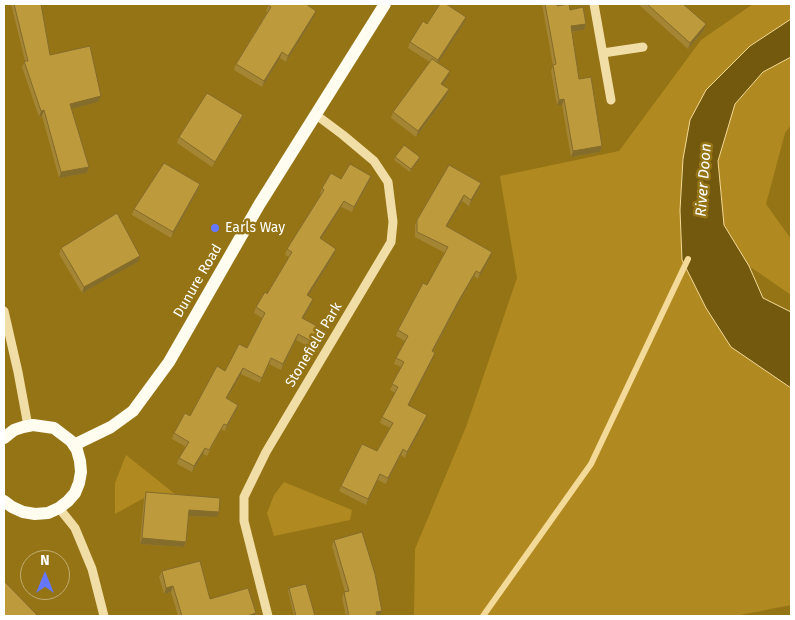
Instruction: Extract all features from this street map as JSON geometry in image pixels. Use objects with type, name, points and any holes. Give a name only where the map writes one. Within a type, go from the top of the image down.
[{"type":"main road","name":"Dunure Road","points":[[74,445],[111,426],[133,411],[168,362],[259,204],[385,4]]},
{"type":"main road","points":[[4,438],[14,430],[28,426],[43,425],[54,428],[74,445],[80,461],[81,472],[75,493],[59,508],[48,513],[35,514],[17,510],[4,501]]},
{"type":"street","points":[[594,4],[612,100]]},
{"type":"street","points":[[603,53],[643,48]]},
{"type":"street","name":"Stonefield Park","points":[[268,616],[244,521],[244,497],[266,452],[391,242],[392,222],[388,182],[374,162],[315,114]]},
{"type":"street","points":[[4,311],[28,426]]},
{"type":"street","points":[[59,508],[74,528],[92,569],[104,616]]},
{"type":"shaded area","points":[[753,4],[791,4],[791,19],[750,46],[706,90],[690,120],[683,159],[680,210],[682,260],[786,385],[791,388],[791,605],[735,616],[414,616],[415,549],[466,427],[517,278],[500,176],[619,151],[701,40]]},
{"type":"shaded area","points":[[791,57],[791,125],[785,133],[766,204],[791,239],[791,295],[749,266],[724,225],[718,161],[735,104],[763,72]]},
{"type":"shaded area","points":[[126,455],[175,494],[144,498],[115,514],[115,483]]},
{"type":"shaded area","points":[[284,482],[352,510],[350,520],[274,536],[267,513],[274,495]]},
{"type":"water","name":"River Doon","points":[[791,19],[791,57],[763,72],[735,104],[718,161],[724,225],[749,266],[763,298],[791,312],[791,388],[731,347],[706,308],[682,260],[680,210],[683,159],[690,120],[706,90],[750,46]]},
{"type":"building","points":[[14,4],[41,4],[50,55],[90,46],[101,96],[70,104],[89,167],[61,172],[44,110],[41,111],[24,61],[28,61]]},
{"type":"building","points":[[269,4],[306,4],[316,11],[288,56],[282,52],[264,81],[236,64],[271,7]]},
{"type":"building","points":[[440,4],[446,4],[466,17],[438,60],[410,42],[423,21],[427,24]]},
{"type":"building","points":[[545,4],[557,4],[557,6],[569,4],[570,10],[583,7],[586,24],[571,26],[579,79],[591,77],[602,146],[573,151],[564,99],[559,100],[553,65],[556,64]]},
{"type":"building","points":[[647,4],[683,4],[706,24],[690,43]]},
{"type":"building","points":[[432,59],[450,71],[441,84],[449,89],[418,131],[393,112]]},
{"type":"building","points":[[207,93],[243,115],[215,162],[179,137]]},
{"type":"building","points":[[404,145],[420,157],[411,169],[395,157]]},
{"type":"building","points":[[164,163],[200,184],[173,232],[134,209]]},
{"type":"building","points":[[350,164],[371,176],[354,207],[344,201],[320,238],[336,249],[307,295],[313,299],[302,318],[328,332],[320,346],[298,334],[283,364],[271,358],[262,378],[243,368],[226,398],[238,405],[227,425],[224,424],[209,450],[205,448],[194,466],[179,458],[189,442],[174,433],[185,413],[190,416],[217,366],[225,371],[239,344],[247,348],[265,313],[256,307],[265,292],[267,294],[292,252],[287,249],[324,190],[322,188],[331,173],[341,179]]},
{"type":"building","points":[[449,165],[481,183],[471,200],[464,195],[446,226],[492,252],[480,273],[476,271],[458,302],[432,351],[435,353],[408,405],[427,415],[407,452],[403,449],[388,478],[380,474],[368,499],[341,486],[362,444],[377,451],[393,423],[382,417],[398,387],[392,384],[404,362],[396,358],[408,336],[398,330],[423,283],[427,285],[448,247],[417,232],[417,220]]},
{"type":"building","points":[[117,213],[140,256],[84,287],[61,248]]},
{"type":"building","points":[[146,492],[220,498],[219,512],[189,510],[186,542],[142,538]]},
{"type":"building","points":[[362,532],[375,574],[382,611],[376,612],[377,616],[349,616],[344,592],[349,591],[334,540]]},
{"type":"building","points":[[200,561],[210,599],[248,588],[256,613],[247,616],[182,616],[173,586],[166,588],[162,571]]},
{"type":"building","points":[[4,581],[20,597],[20,600],[22,600],[38,616],[4,616]]},
{"type":"building","points":[[306,584],[315,616],[296,616],[289,588]]},
{"type":"waterway","points":[[483,616],[591,464],[688,259]]},
{"type":"place","name":"Earls Way","points":[[215,228]]}]
